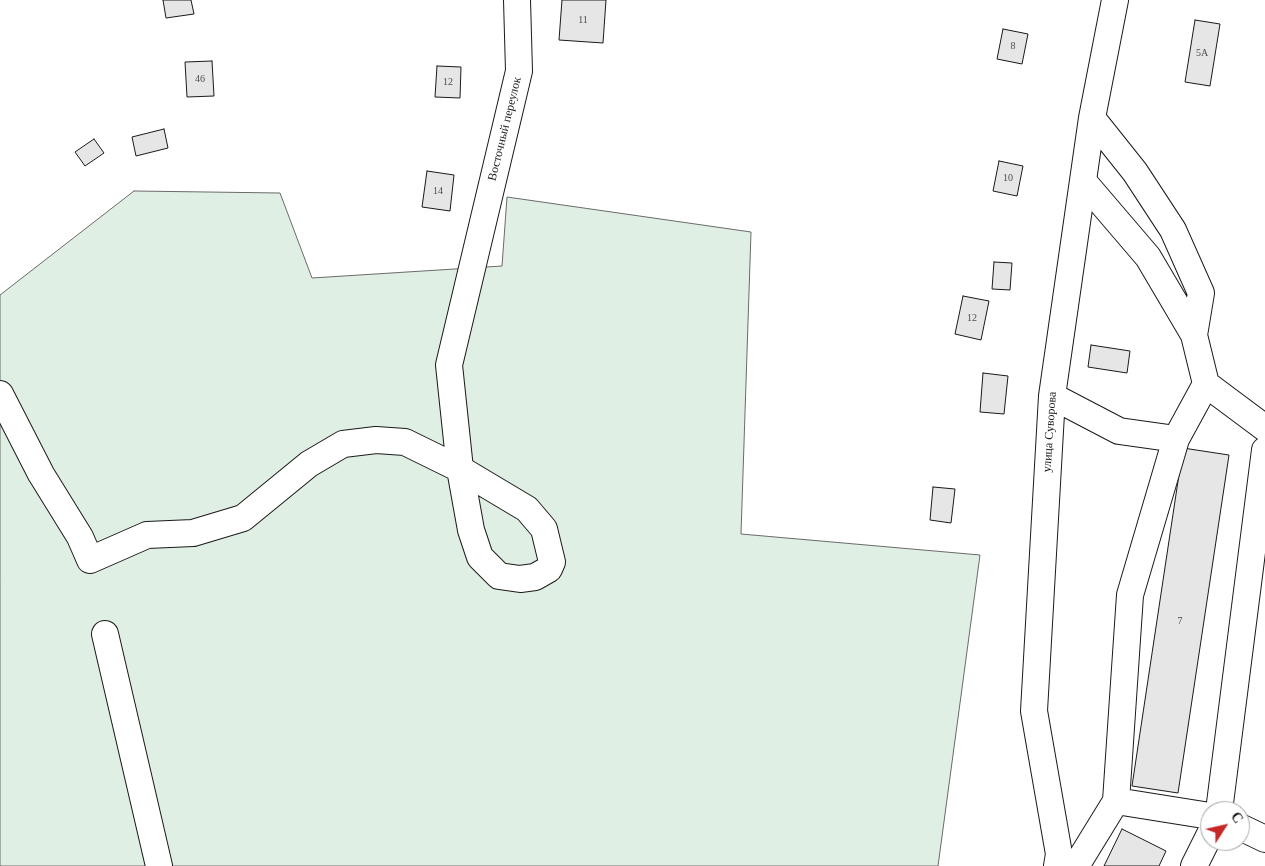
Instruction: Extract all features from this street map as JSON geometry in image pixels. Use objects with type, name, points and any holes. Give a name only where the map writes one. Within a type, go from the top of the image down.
[{"type":"street","name":"Восточный переулок","points":[[0,394],[41,474],[80,537],[90,560],[147,535],[193,533],[243,518],[309,464],[343,444],[376,440],[405,442],[460,469],[449,365],[519,71],[517,0]]},
{"type":"street","name":"улица Суворова","points":[[1057,866],[1059,854],[1034,711],[1052,396],[1092,118],[1115,0]]},
{"type":"street","points":[[1092,118],[1135,172],[1173,230],[1201,293],[1194,334]]},
{"type":"street","points":[[1083,182],[1148,257],[1194,334],[1206,384],[1265,428]]},
{"type":"street","points":[[1076,866],[1116,801],[1130,595],[1176,439],[1206,384]]},
{"type":"street","points":[[1052,396],[1119,431],[1176,439]]},
{"type":"street","points":[[1220,801],[1265,450]]},
{"type":"street","points":[[105,634],[158,866]]},
{"type":"street","points":[[1116,801],[1200,814]]},
{"type":"street","points":[[1250,832],[1265,839]]},
{"type":"street","points":[[1194,866],[1202,851]]},
{"type":"green space","points":[[134,191],[280,193],[312,278],[502,266],[507,197],[751,232],[741,534],[980,555],[938,866],[0,866],[0,295]]},
{"type":"building","points":[[163,0],[191,0],[194,14],[166,18]]},
{"type":"building","points":[[562,0],[606,0],[603,43],[559,40]]},
{"type":"building","points":[[1195,20],[1220,24],[1210,86],[1185,82]]},
{"type":"building","points":[[1003,29],[1028,34],[1022,64],[997,59]]},
{"type":"building","points":[[212,61],[214,96],[187,97],[185,62]]},
{"type":"building","points":[[437,66],[461,67],[460,98],[435,97]]},
{"type":"building","points":[[164,129],[168,148],[136,156],[132,137]]},
{"type":"building","points":[[94,139],[104,153],[85,166],[75,152]]},
{"type":"building","points":[[999,161],[1023,166],[1017,196],[993,191]]},
{"type":"building","points":[[427,171],[454,175],[450,211],[422,207]]},
{"type":"building","points":[[994,262],[1012,263],[1010,290],[992,289]]},
{"type":"building","points":[[963,296],[989,301],[981,340],[955,334]]},
{"type":"building","points":[[1091,345],[1130,351],[1127,373],[1088,367]]},
{"type":"building","points":[[983,373],[1008,376],[1004,414],[980,412]]},
{"type":"building","points":[[1183,448],[1229,455],[1178,793],[1132,786]]},
{"type":"building","points":[[933,487],[955,489],[951,523],[930,520]]},
{"type":"building","points":[[1122,829],[1166,851],[1159,866],[1104,866]]}]
